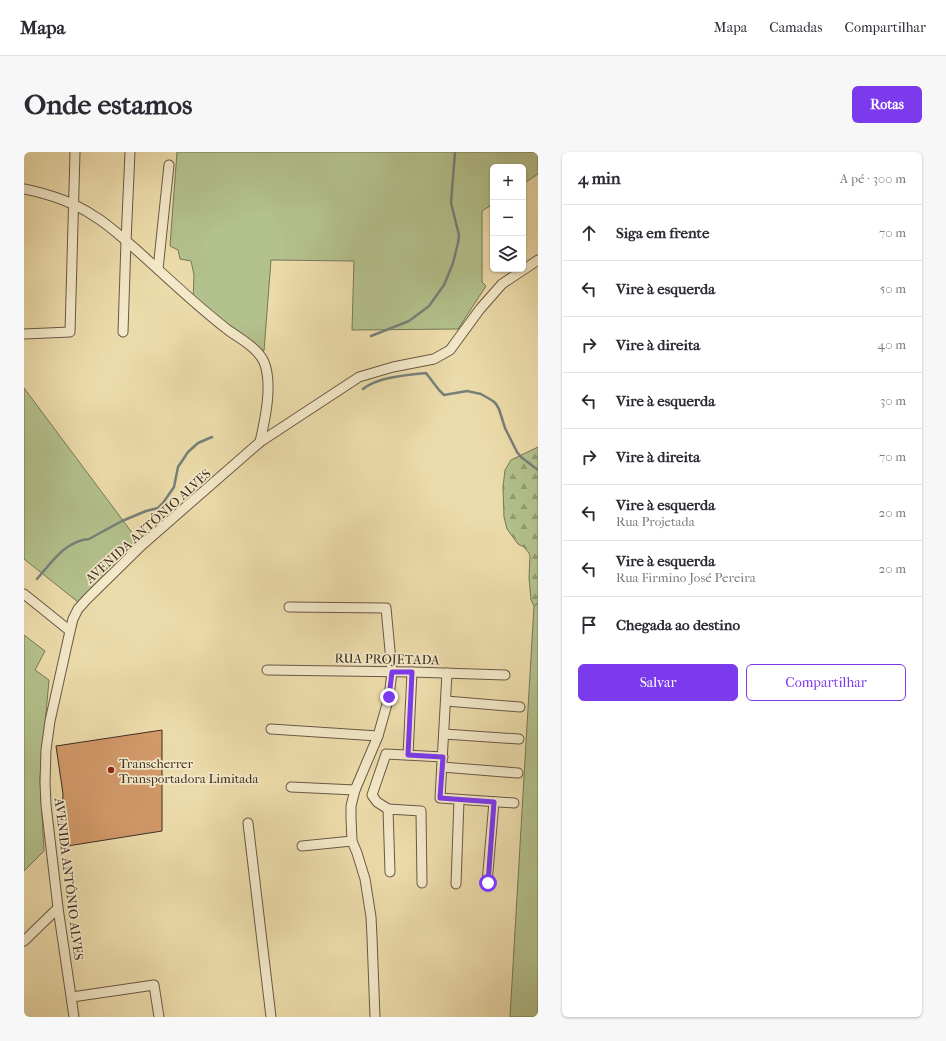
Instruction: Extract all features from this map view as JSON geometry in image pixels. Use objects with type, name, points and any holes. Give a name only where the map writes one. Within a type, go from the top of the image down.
[{"type":"street","points":[[24,334],[70,332],[75,152]]},
{"type":"street","points":[[123,332],[130,152]]},
{"type":"street","points":[[158,269],[169,165]]},
{"type":"street","points":[[24,189],[46,194],[81,207],[95,216],[126,241],[226,329],[259,353],[264,361],[268,383],[267,411],[260,442]]},
{"type":"street","name":"AVENIDA ANTÔNIO ALVES","points":[[74,1017],[58,908],[46,805],[45,782],[46,750],[50,721],[73,619],[78,609],[142,545],[260,442],[359,377],[393,367],[434,359],[450,350],[480,309],[502,284],[538,260]]},
{"type":"street","points":[[24,594],[70,631]]},
{"type":"street","points":[[289,606],[386,608],[392,672],[389,697],[378,736],[354,790],[351,818],[352,841],[365,879],[371,917],[376,1017]]},
{"type":"street","name":"RUA PROJETADA","points":[[267,670],[505,675]]},
{"type":"street","points":[[408,755],[412,672]]},
{"type":"street","points":[[447,673],[440,798],[514,803]]},
{"type":"street","points":[[446,701],[520,707]]},
{"type":"street","points":[[271,728],[378,736]]},
{"type":"street","points":[[444,734],[519,739]]},
{"type":"street","points":[[422,883],[422,812],[388,809],[377,802],[372,795],[386,754],[408,755],[442,762],[518,773]]},
{"type":"street","points":[[291,786],[354,790]]},
{"type":"street","points":[[456,884],[459,800]]},
{"type":"street","points":[[488,883],[494,802]]},
{"type":"street","points":[[388,809],[390,872]]},
{"type":"street","points":[[248,823],[271,1017]]},
{"type":"street","points":[[302,846],[352,841]]},
{"type":"street","points":[[24,941],[58,908]]},
{"type":"street","points":[[72,997],[154,985],[159,1017]]},
{"type":"green space","points":[[177,152],[538,152],[538,174],[526,182],[526,164],[490,164],[490,206],[482,211],[482,282],[486,286],[458,329],[352,330],[354,261],[271,260],[264,351],[193,301],[194,275],[191,261],[180,259],[178,250],[170,246]]},
{"type":"green space","points":[[24,388],[139,542],[78,602],[24,559]]},
{"type":"green space","points":[[538,447],[538,603],[534,606],[531,600],[529,578],[530,556],[524,547],[518,544],[507,529],[504,517],[503,487],[505,470],[511,460]]},
{"type":"green space","points":[[538,603],[538,1017],[510,1017],[534,606]]},
{"type":"green space","points":[[24,635],[45,651],[35,670],[49,680],[40,778],[44,851],[24,871]]},
{"type":"building","name":"Transcherrer Transportadora Limitada","points":[[162,730],[162,831],[61,847],[63,794],[56,746]]},
{"type":"waterway","points":[[371,336],[409,321],[429,306],[444,285],[453,263],[459,235],[451,203],[455,152]]},
{"type":"waterway","points":[[363,389],[385,379],[426,373],[444,395],[467,391],[481,394],[496,404],[505,428],[517,452],[538,470]]},
{"type":"waterway","points":[[37,579],[54,559],[66,548],[80,541],[89,539],[122,521],[146,511],[158,508],[174,487],[178,467],[188,452],[198,443],[212,437]]},
{"type":"place","name":"Transcherrer Transportadora Limitada","points":[[111,770]]},
{"type":"route","points":[[389,697],[392,672],[412,672],[408,755],[443,757],[440,798],[494,802],[488,883]]}]
